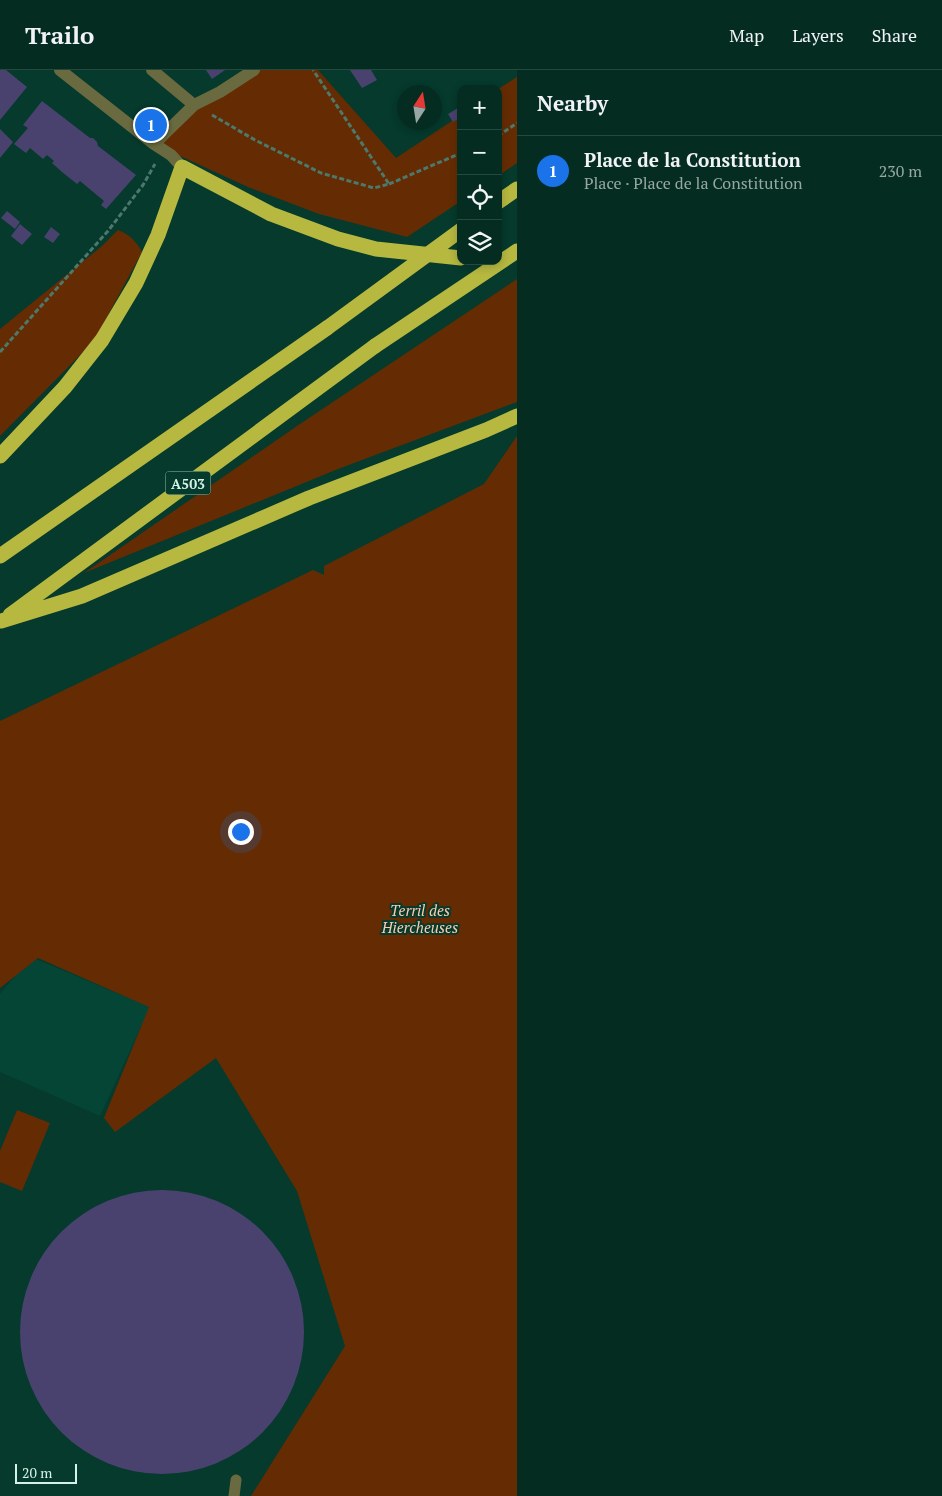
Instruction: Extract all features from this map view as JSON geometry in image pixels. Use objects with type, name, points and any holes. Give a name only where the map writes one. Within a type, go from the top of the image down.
[{"type":"highway","points":[[0,456],[65,387],[102,340],[136,283],[158,235],[182,166],[271,214],[338,239],[376,250],[457,258]]},
{"type":"highway","points":[[502,199],[517,190]]},
{"type":"highway","points":[[0,556],[327,328],[457,233]]},
{"type":"highway","name":"A503","points":[[1,621],[375,346],[517,251]]},
{"type":"highway","points":[[502,260],[517,260]]},
{"type":"highway","points":[[1,621],[82,596],[308,498],[486,430],[517,416]]},
{"type":"street","points":[[60,70],[154,144],[171,155],[182,166]]},
{"type":"street","points":[[152,70],[194,105]]},
{"type":"street","points":[[154,144],[194,105],[220,92],[254,70]]},
{"type":"lane","points":[[234,1496],[236,1480]]},
{"type":"path","points":[[312,70],[389,184]]},
{"type":"path","points":[[194,105],[255,140],[321,173],[374,188],[389,184],[457,155]]},
{"type":"path","points":[[502,133],[517,123]]},
{"type":"path","points":[[0,352],[108,231],[143,185],[156,162],[154,144]]},
{"type":"shaded area","points":[[31,957],[150,1007],[100,1116],[0,1072],[0,994]]},
{"type":"green space","points":[[254,70],[318,70],[396,158],[438,130],[442,130],[442,128],[457,118],[457,204],[407,237],[319,214],[248,187],[154,144],[194,105]]},
{"type":"green space","points":[[517,77],[517,163],[502,173],[502,130],[502,86]]},
{"type":"green space","points":[[118,230],[132,239],[142,252],[94,341],[0,436],[0,329],[102,246]]},
{"type":"green space","points":[[517,279],[517,402],[338,469],[84,573],[297,426]]},
{"type":"green space","name":"Terril des Hiercheuses","points":[[517,436],[517,1496],[251,1496],[345,1346],[297,1191],[216,1058],[115,1132],[104,1118],[149,1007],[38,958],[0,988],[0,721],[313,570],[324,575],[324,566],[484,484]]},
{"type":"green space","points":[[17,1110],[50,1123],[22,1191],[0,1182],[0,1151]]},
{"type":"building","points":[[0,70],[6,70],[27,87],[0,120]]},
{"type":"building","points":[[206,70],[225,70],[212,79]]},
{"type":"building","points":[[350,70],[371,70],[377,80],[362,88]]},
{"type":"building","points":[[42,101],[90,138],[93,138],[98,146],[136,175],[106,209],[101,205],[104,201],[80,181],[77,184],[62,172],[52,163],[54,161],[47,155],[43,159],[30,148],[26,153],[14,144],[28,128],[23,125]]},
{"type":"building","points":[[457,109],[457,120],[453,122],[448,114]]},
{"type":"building","points":[[0,129],[13,142],[0,158]]},
{"type":"building","points":[[7,211],[20,222],[15,229],[1,218]]},
{"type":"building","points":[[20,224],[32,234],[22,245],[11,236]]},
{"type":"building","points":[[51,227],[60,234],[53,243],[44,237]]},
{"type":"building","points":[[162,1190],[203,1196],[229,1207],[252,1222],[272,1242],[287,1265],[298,1291],[304,1332],[298,1373],[287,1399],[272,1422],[252,1442],[229,1457],[203,1468],[162,1474],[121,1468],[95,1457],[72,1442],[52,1422],[37,1399],[26,1373],[20,1332],[26,1291],[37,1265],[52,1242],[72,1222],[95,1207],[121,1196]]},
{"type":"place","name":"Place de la Constitution","points":[[151,125]]}]
